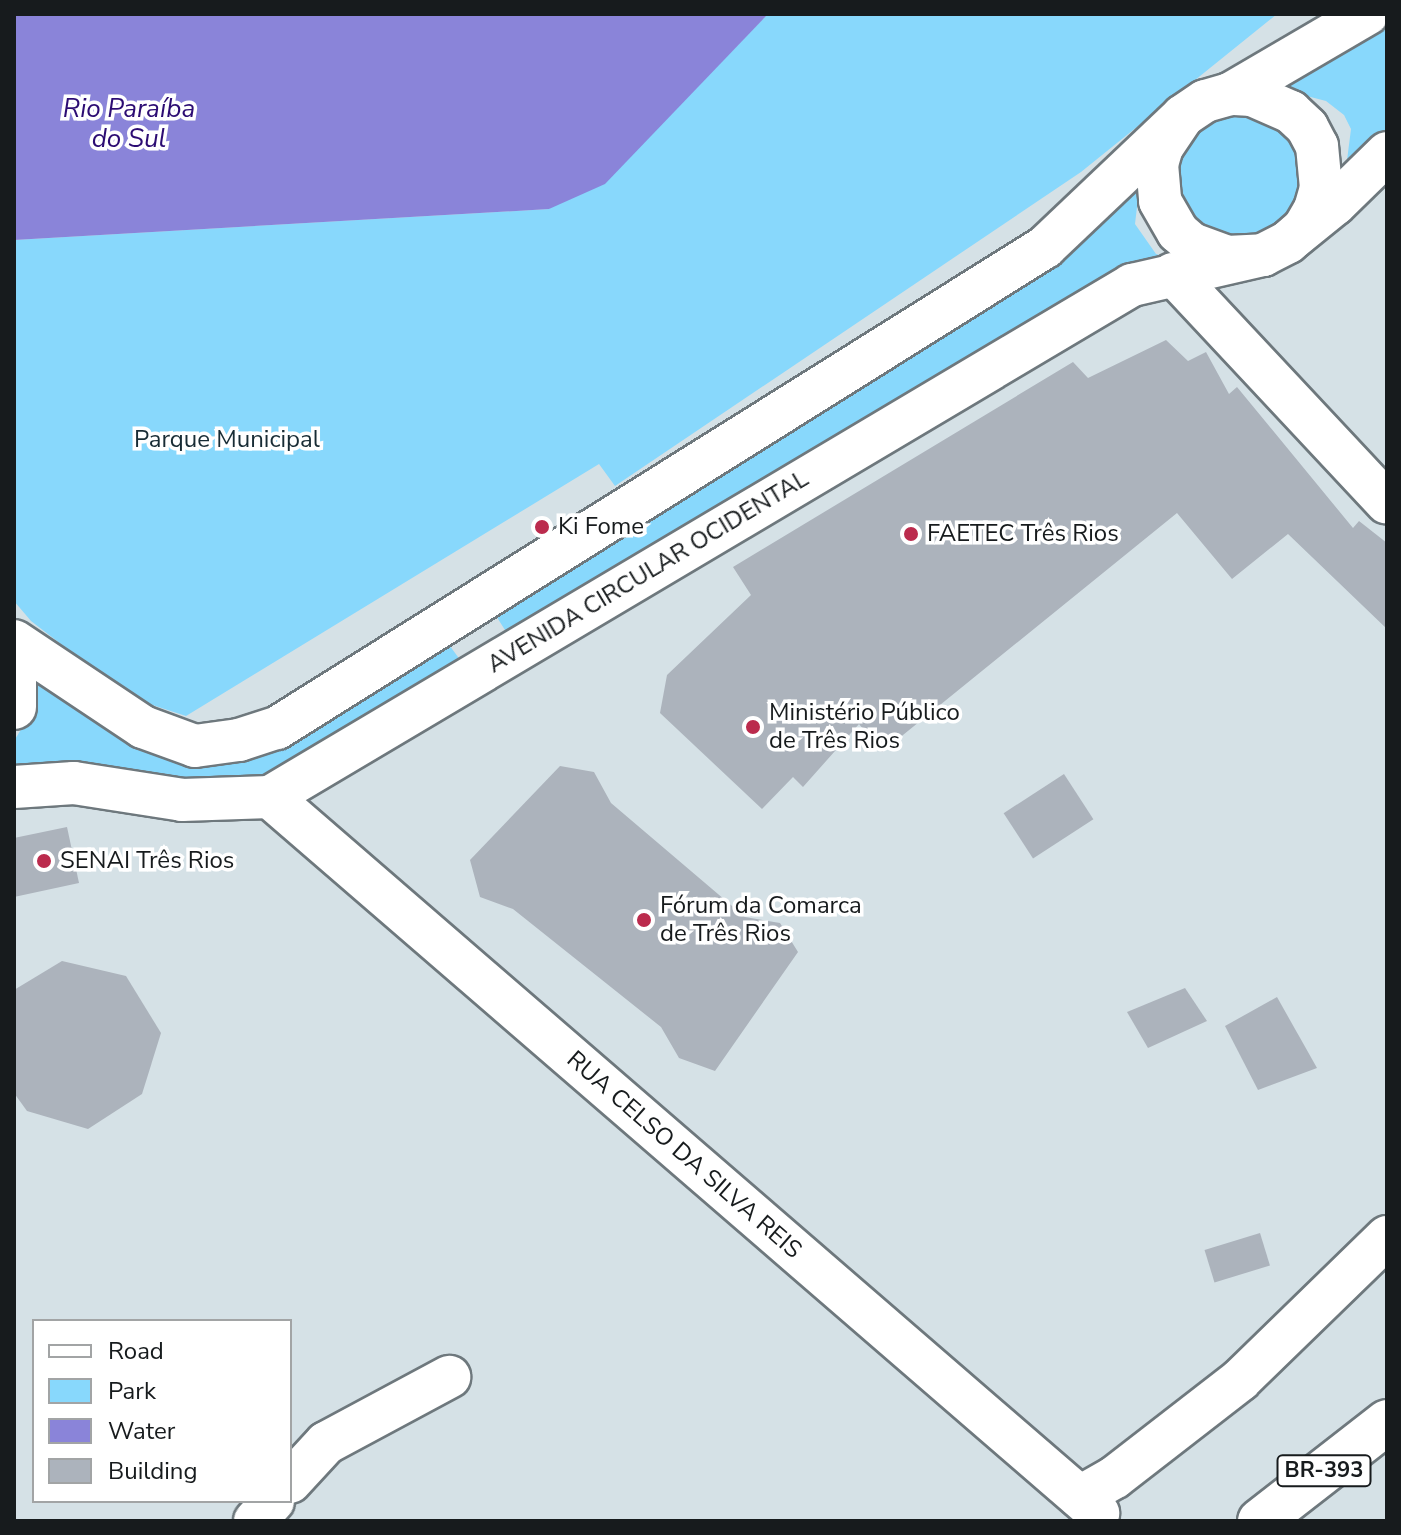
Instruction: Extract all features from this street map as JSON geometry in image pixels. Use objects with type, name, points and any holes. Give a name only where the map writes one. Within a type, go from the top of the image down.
[{"type":"main road","points":[[14,677],[14,707]]},
{"type":"main road","name":"BR-393","points":[[1260,1521],[1387,1422]]},
{"type":"street","points":[[14,641],[143,727],[195,746],[239,740],[277,728],[1045,247],[1183,116],[1205,101],[1230,94],[1367,14]]},
{"type":"street","points":[[1183,116],[1162,147],[1157,164],[1160,201],[1168,218],[1192,244],[1209,253],[1236,258],[1276,249],[1304,228],[1318,199],[1322,167],[1317,146],[1307,127],[1282,106],[1252,95],[1230,94]]},
{"type":"street","points":[[1276,249],[1335,204],[1387,153]]},
{"type":"street","name":"AVENIDA CIRCULAR OCIDENTAL","points":[[14,787],[74,783],[182,800],[270,797],[1132,285],[1276,249]]},
{"type":"street","points":[[1173,274],[1387,503]]},
{"type":"street","points":[[460,613],[494,665]]},
{"type":"street","name":"RUA CELSO DA SILVA REIS","points":[[270,797],[1089,1505],[1115,1477],[1240,1380],[1387,1237]]},
{"type":"street","points":[[292,1480],[326,1443],[449,1377]]},
{"type":"street","points":[[255,1521],[271,1503]]},
{"type":"green space","name":"Parque Municipal","points":[[768,14],[1277,14],[1081,172],[615,486],[599,464],[186,716],[131,698],[31,621],[14,601],[14,240],[549,209],[688,96]]},
{"type":"green space","points":[[1387,23],[1387,142],[1344,184],[1351,129],[1344,115],[1326,101],[1276,88]]},
{"type":"green space","points":[[1242,106],[1300,141],[1302,207],[1248,246],[1186,222],[1172,156],[1182,136]]},
{"type":"green space","points":[[1141,173],[1135,224],[1156,254],[1192,266],[515,646],[488,603]]},
{"type":"green space","points":[[439,631],[466,668],[268,775],[215,784],[14,779],[14,741],[28,718],[29,665],[180,749]]},
{"type":"water","name":"Rio Paraíba do Sul","points":[[14,14],[768,14],[605,184],[549,209],[14,240]]},
{"type":"building","points":[[1166,340],[1188,361],[1206,352],[1229,394],[1237,387],[1353,528],[1359,521],[1387,543],[1387,629],[1288,534],[1232,579],[1177,513],[882,752],[859,724],[803,787],[793,777],[762,809],[660,713],[667,675],[751,595],[733,567],[1073,362],[1088,378]]},
{"type":"building","name":"Fórum da Comarca de Três Rios","points":[[560,766],[594,772],[611,803],[745,917],[780,923],[798,952],[715,1071],[679,1058],[661,1027],[513,909],[480,897],[470,860]]},
{"type":"building","points":[[1064,774],[1093,819],[1033,859],[1004,813]]},
{"type":"building","name":"SENAI Três Rios","points":[[67,827],[79,883],[14,897],[14,838]]},
{"type":"building","points":[[62,961],[126,976],[161,1033],[142,1094],[88,1129],[27,1111],[14,1093],[14,990]]},
{"type":"building","points":[[1185,988],[1207,1021],[1148,1048],[1127,1012]]},
{"type":"building","points":[[1277,997],[1317,1068],[1258,1090],[1225,1026]]},
{"type":"building","points":[[1260,1233],[1270,1266],[1214,1282],[1205,1250]]},
{"type":"place","name":"Ki Fome","points":[[542,527]]},
{"type":"place","name":"FAETEC Três Rios","points":[[911,534]]},
{"type":"place","name":"Ministério Público de Três Rios","points":[[753,727]]},
{"type":"place","name":"SENAI Três Rios","points":[[44,861]]},
{"type":"place","name":"Fórum da Comarca de Três Rios","points":[[644,920]]}]
